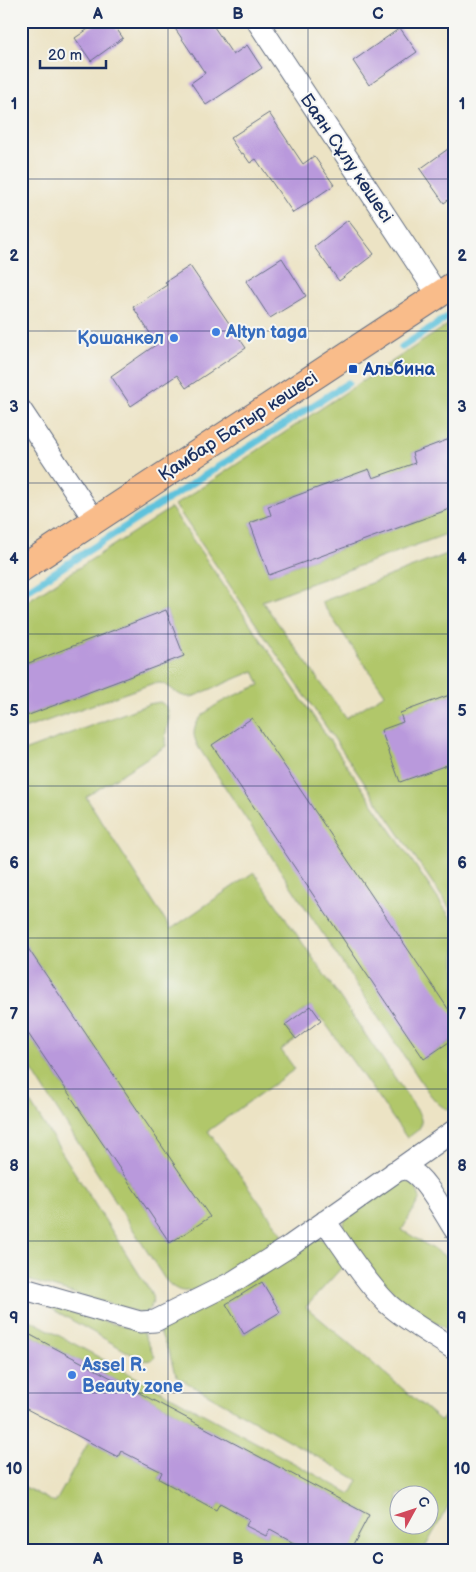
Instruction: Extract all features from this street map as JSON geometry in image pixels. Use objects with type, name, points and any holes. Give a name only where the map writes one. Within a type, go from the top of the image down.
[{"type":"main road","name":"Қамбар Батыр көшесі","points":[[21,569],[447,289]]},
{"type":"street","name":"Баян Сұлу көшесі","points":[[257,21],[447,289]]},
{"type":"street","points":[[21,410],[95,521]]},
{"type":"street","points":[[21,1288],[140,1322],[155,1321],[233,1282],[290,1246],[455,1130]]},
{"type":"street","points":[[394,1172],[402,1169],[410,1170],[424,1182],[455,1230]]},
{"type":"street","points":[[324,1221],[350,1257],[387,1302],[398,1312],[455,1350]]},
{"type":"green space","points":[[455,320],[455,437],[412,453],[415,463],[373,478],[369,469],[268,506],[271,515],[250,523],[269,575],[455,507],[455,531],[262,601],[346,718],[385,694],[321,602],[455,551],[455,693],[400,713],[403,722],[382,730],[455,762],[455,847],[450,849],[455,862],[455,916],[175,505]]},
{"type":"green space","points":[[171,508],[455,924],[455,1019],[424,1059],[455,1038],[455,1112],[442,1106],[426,1089],[197,745],[194,734],[196,725],[201,717],[231,697],[260,685],[254,671],[192,697],[181,695],[165,684],[154,683],[21,730],[21,718],[184,656],[166,610],[21,666],[21,605]]},
{"type":"green space","points":[[160,702],[166,706],[169,717],[165,740],[166,746],[86,797],[171,929],[254,872],[417,1110],[421,1120],[420,1127],[407,1138],[323,1020],[310,1006],[285,1025],[296,1039],[281,1050],[295,1069],[208,1131],[283,1235],[213,1281],[199,1288],[187,1291],[175,1288],[164,1278],[21,1053],[21,1023],[170,1243],[209,1217],[21,938],[21,752],[149,704]]},
{"type":"green space","points":[[21,1088],[150,1291],[152,1302],[151,1307],[146,1312],[141,1313],[21,1278]]},
{"type":"green space","points":[[400,1180],[413,1185],[420,1198],[402,1230],[455,1262],[455,1335],[408,1304],[387,1285],[362,1255],[343,1226],[345,1220]]},
{"type":"green space","points":[[316,1238],[330,1244],[345,1264],[306,1307],[441,1421],[455,1402],[455,1494],[438,1524],[438,1484],[388,1484],[388,1534],[433,1534],[423,1551],[350,1551],[369,1515],[21,1330],[21,1315],[351,1494],[358,1480],[179,1378],[174,1371],[170,1355],[159,1330]],"holes":[[[262,1283],[280,1312],[244,1334],[226,1304]]]},
{"type":"green space","points":[[45,1305],[143,1332],[155,1357],[148,1361],[140,1359]]},
{"type":"green space","points":[[92,1436],[102,1441],[99,1447],[118,1457],[121,1451],[162,1472],[159,1479],[216,1510],[220,1503],[249,1519],[246,1526],[266,1536],[270,1530],[307,1551],[21,1551],[21,1485],[55,1503]]},
{"type":"building","points":[[100,21],[111,21],[123,38],[91,61],[75,38]]},
{"type":"building","points":[[170,21],[210,21],[233,55],[247,45],[262,68],[206,105],[191,83],[205,73]]},
{"type":"building","points":[[400,28],[417,52],[369,85],[353,61]]},
{"type":"building","points":[[269,113],[303,164],[314,156],[334,185],[293,213],[256,159],[250,163],[230,138]]},
{"type":"building","points":[[455,144],[455,195],[444,203],[420,169]]},
{"type":"building","points":[[348,220],[374,254],[339,281],[314,247]]},
{"type":"building","points":[[282,258],[306,296],[270,318],[246,281]]},
{"type":"building","points":[[190,266],[246,348],[186,388],[177,375],[131,406],[111,376],[157,344],[133,307],[167,285],[165,282]]},
{"type":"building","points":[[455,437],[455,507],[269,575],[250,523],[271,515],[268,506],[369,469],[373,478],[415,463],[412,453]]},
{"type":"building","points":[[166,610],[184,656],[21,718],[21,666]]},
{"type":"building","points":[[455,693],[455,762],[400,782],[381,730],[403,722],[400,713]]},
{"type":"building","points":[[252,718],[455,1019],[455,1038],[424,1059],[212,745]]},
{"type":"building","points":[[21,938],[210,1217],[170,1243],[21,1023]]},
{"type":"building","points":[[311,1006],[321,1020],[296,1039],[285,1025]]},
{"type":"building","points":[[262,1282],[280,1312],[244,1334],[226,1304]]},
{"type":"building","points":[[21,1330],[369,1515],[350,1551],[308,1551],[270,1530],[266,1536],[246,1526],[249,1519],[220,1503],[216,1510],[159,1479],[162,1472],[121,1451],[118,1457],[21,1406]]},
{"type":"waterway","points":[[402,347],[455,312]]},
{"type":"waterway","points":[[21,594],[348,383]]},
{"type":"place","name":"Altyn taga","points":[[216,332]]},
{"type":"place","name":"Қошанкөл","points":[[174,338]]},
{"type":"place","name":"Альбина","points":[[353,369]]},
{"type":"place","name":"Assel R. Beauty zone","points":[[72,1375]]}]
